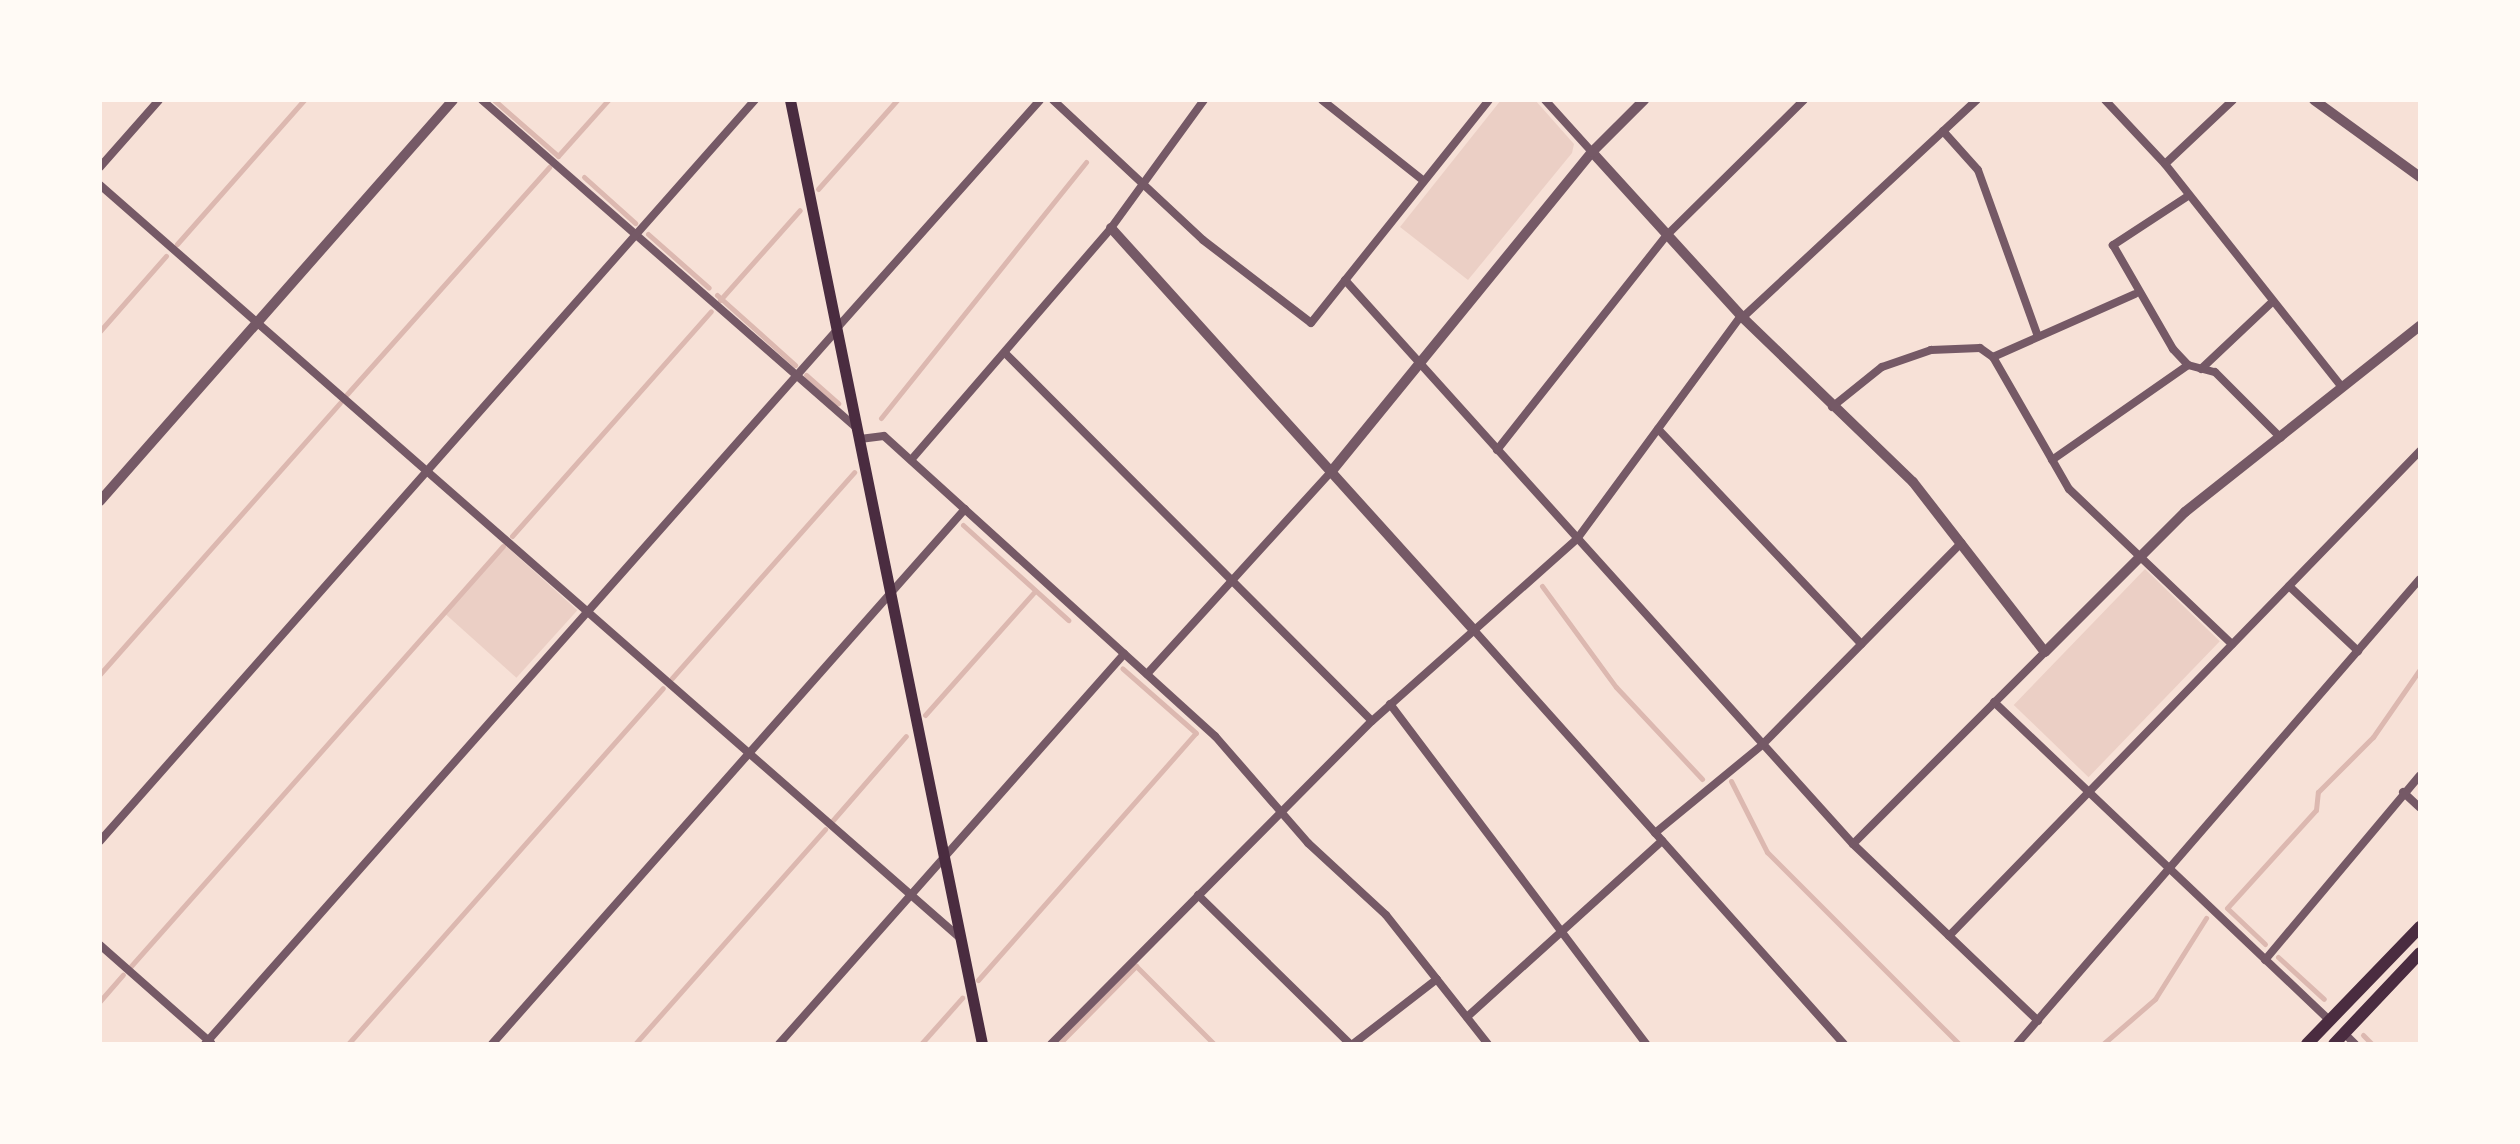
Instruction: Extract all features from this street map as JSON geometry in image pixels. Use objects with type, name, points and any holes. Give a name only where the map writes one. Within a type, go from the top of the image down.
[{"type":"main road","points":[[790,100],[982,1044]]},
{"type":"main road","points":[[2307,1044],[2420,927]]},
{"type":"main road","points":[[2334,1044],[2420,953]]},
{"type":"street","points":[[100,167],[159,100]]},
{"type":"street","points":[[100,501],[453,100]]},
{"type":"street","points":[[482,100],[797,375],[859,434],[884,436],[1215,736],[1280,812],[1386,915],[1488,1044]]},
{"type":"street","points":[[100,841],[755,100]]},
{"type":"street","points":[[100,945],[208,1043],[1040,100]]},
{"type":"street","points":[[1053,100],[1203,240],[1311,323],[1489,100]]},
{"type":"street","points":[[911,460],[1006,354],[1111,228],[1204,100]]},
{"type":"street","points":[[1322,100],[1424,181]]},
{"type":"street","points":[[1545,100],[1742,317],[1913,482],[2045,652]]},
{"type":"street","points":[[1147,674],[1331,472],[1592,152],[1644,100]]},
{"type":"street","points":[[1497,450],[1667,235],[1804,100]]},
{"type":"street","points":[[1051,1044],[1372,721],[1472,628],[1577,539],[1742,317],[1977,100]]},
{"type":"street","points":[[2105,100],[2165,164],[2270,304],[2342,387]]},
{"type":"street","points":[[2165,164],[2233,100]]},
{"type":"street","points":[[2314,100],[2420,177]]},
{"type":"street","points":[[1943,131],[1978,170],[2038,337]]},
{"type":"street","points":[[100,185],[961,939]]},
{"type":"street","points":[[2188,196],[2113,245],[2135,294],[2188,365],[2215,372],[2281,438]]},
{"type":"street","points":[[1111,228],[1844,1044]]},
{"type":"street","points":[[1345,280],[1853,844],[2038,1021]]},
{"type":"street","points":[[1993,357],[2135,294]]},
{"type":"street","points":[[2201,369],[2270,304]]},
{"type":"street","points":[[1853,844],[2141,555],[2342,387],[2419,329]]},
{"type":"street","points":[[1832,407],[1882,367],[1931,350],[1980,348],[1993,357],[2069,489],[2232,644]]},
{"type":"street","points":[[1006,354],[1233,578],[1372,721]]},
{"type":"street","points":[[2052,460],[2188,365]]},
{"type":"street","points":[[1658,429],[1861,644]]},
{"type":"street","points":[[1949,936],[2420,451]]},
{"type":"street","points":[[492,1044],[965,509]]},
{"type":"street","points":[[1467,1017],[1762,745],[1961,543]]},
{"type":"street","points":[[2017,1044],[2420,579]]},
{"type":"street","points":[[2289,586],[2358,651]]},
{"type":"street","points":[[779,1044],[1124,654]]},
{"type":"street","points":[[1994,702],[2329,1020]]},
{"type":"street","points":[[1390,704],[1646,1044]]},
{"type":"street","points":[[2265,960],[2420,775]]},
{"type":"street","points":[[2403,792],[2420,808]]},
{"type":"street","points":[[1198,895],[1351,1044],[1437,979]]},
{"type":"street","points":[[2344,1033],[2355,1044]]},
{"type":"shaded area","points":[[1501,100],[1535,100],[1574,144],[1572,153],[1468,280],[1400,227]]},
{"type":"shaded area","points":[[506,546],[577,610],[516,678],[445,614]]},
{"type":"shaded area","points":[[2145,569],[2220,641],[2089,777],[2014,705]]},
{"type":"waterway","points":[[177,244],[304,100]]},
{"type":"waterway","points":[[494,100],[558,156]]},
{"type":"waterway","points":[[558,156],[608,100]]},
{"type":"waterway","points":[[818,189],[897,100]]},
{"type":"waterway","points":[[881,418],[1086,162]]},
{"type":"waterway","points":[[347,394],[549,167]]},
{"type":"waterway","points":[[584,177],[635,223]]},
{"type":"waterway","points":[[720,300],[800,210]]},
{"type":"waterway","points":[[648,234],[709,288]]},
{"type":"waterway","points":[[100,331],[166,256]]},
{"type":"waterway","points":[[717,295],[795,365]]},
{"type":"waterway","points":[[512,536],[711,311]]},
{"type":"waterway","points":[[806,375],[838,403]]},
{"type":"waterway","points":[[100,674],[340,403]]},
{"type":"waterway","points":[[672,678],[854,472]]},
{"type":"waterway","points":[[963,525],[1068,620]]},
{"type":"waterway","points":[[131,966],[503,546]]},
{"type":"waterway","points":[[1542,586],[1616,687],[1702,779]]},
{"type":"waterway","points":[[925,715],[1035,591]]},
{"type":"waterway","points":[[978,980],[1196,733],[1122,668]]},
{"type":"waterway","points":[[2265,944],[2227,908],[2316,810],[2318,792],[2373,737],[2420,669]]},
{"type":"waterway","points":[[348,1044],[663,688]]},
{"type":"waterway","points":[[833,820],[906,736]]},
{"type":"waterway","points":[[1731,781],[1767,852],[1959,1044]]},
{"type":"waterway","points":[[635,1044],[825,829]]},
{"type":"waterway","points":[[2103,1044],[2155,999],[2206,918]]},
{"type":"waterway","points":[[2278,957],[2324,999]]},
{"type":"waterway","points":[[1059,1044],[1136,966],[1214,1044]]},
{"type":"waterway","points":[[100,1001],[123,975]]},
{"type":"waterway","points":[[921,1044],[962,998]]},
{"type":"waterway","points":[[2363,1035],[2372,1044]]}]
